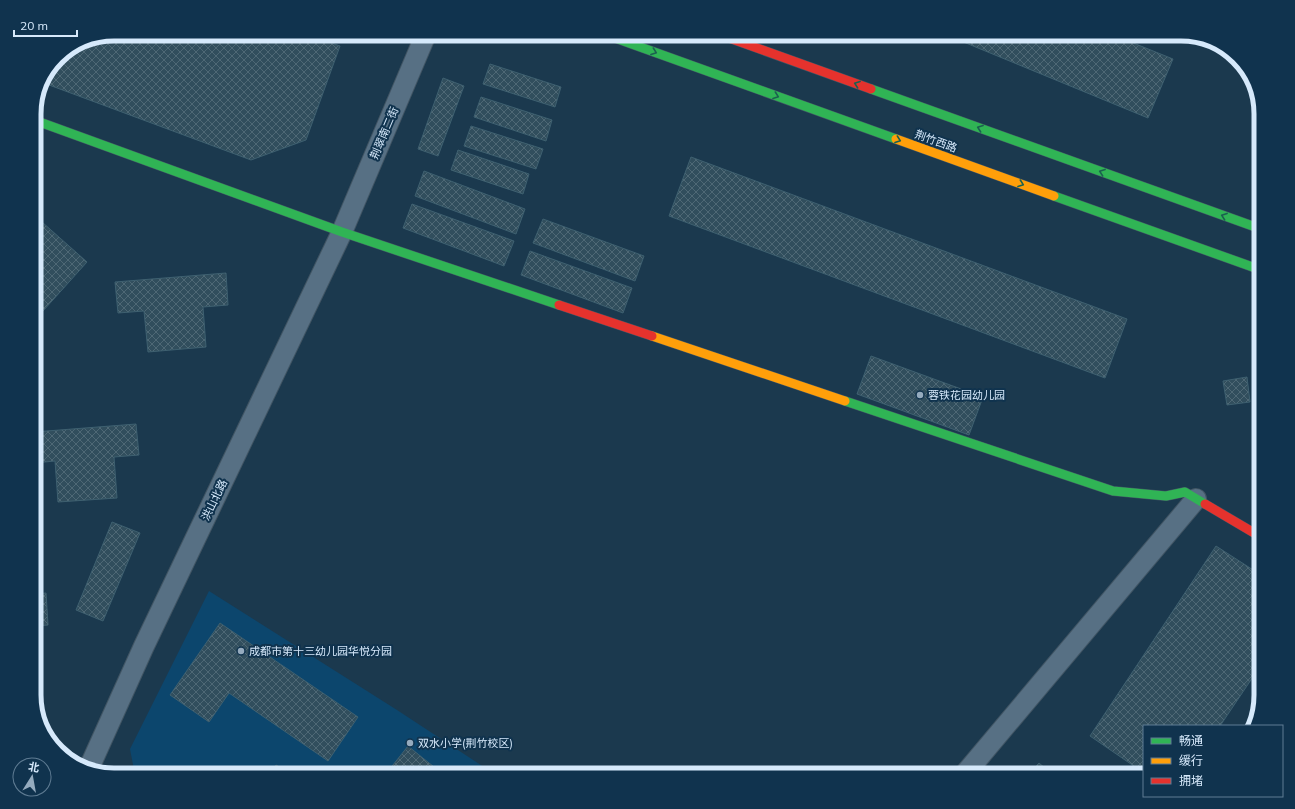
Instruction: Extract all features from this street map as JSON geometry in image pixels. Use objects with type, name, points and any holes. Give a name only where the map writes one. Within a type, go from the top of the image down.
[{"type":"street","name":"荆翠南二街","points":[[342,232],[423,41]]},
{"type":"street","name":"荆竹西路","points":[[623,41],[1254,267]]},
{"type":"street","points":[[737,41],[1254,226]]},
{"type":"street","points":[[41,123],[342,232],[1113,491],[1166,496],[1185,492],[1254,533]]},
{"type":"street","name":"洪山北路","points":[[91,764],[147,638],[342,232]]},
{"type":"street","points":[[970,768],[1196,499]]},
{"type":"shaded area","name":"成都市第十三幼儿园华悦分园","points":[[209,591],[485,768],[134,768],[130,749]]},
{"type":"building","points":[[114,41],[326,41],[340,46],[306,140],[251,160],[47,84],[48,82],[56,69],[69,56],[95,43]]},
{"type":"building","points":[[961,41],[1128,41],[1173,59],[1148,118]]},
{"type":"building","points":[[490,64],[561,87],[555,107],[483,84]]},
{"type":"building","points":[[443,78],[464,86],[438,156],[418,149]]},
{"type":"building","points":[[481,97],[552,120],[546,141],[474,117]]},
{"type":"building","points":[[471,126],[543,149],[536,169],[464,146]]},
{"type":"building","points":[[458,150],[529,174],[523,194],[451,170]]},
{"type":"building","points":[[691,157],[1127,319],[1105,378],[669,216]]},
{"type":"building","points":[[424,171],[525,209],[516,234],[415,196]]},
{"type":"building","points":[[412,204],[514,241],[504,266],[403,228]]},
{"type":"building","points":[[543,219],[644,256],[635,281],[533,243]]},
{"type":"building","points":[[42,222],[87,262],[41,313]]},
{"type":"building","points":[[530,251],[632,288],[623,313],[521,275]]},
{"type":"building","points":[[226,273],[228,305],[203,307],[206,347],[148,352],[144,311],[118,313],[115,282]]},
{"type":"building","name":"蓉铁花园幼儿园","points":[[871,356],[983,397],[969,435],[857,394]]},
{"type":"building","points":[[1247,377],[1250,402],[1227,405],[1223,381]]},
{"type":"building","points":[[136,424],[139,455],[114,457],[117,498],[58,502],[55,461],[41,462],[41,431]]},
{"type":"building","points":[[112,522],[140,533],[103,621],[76,610]]},
{"type":"building","points":[[1216,546],[1254,570],[1254,675],[1221,725],[1143,725],[1143,768],[1137,768],[1090,736]]},
{"type":"building","points":[[41,593],[46,593],[48,625],[41,626]]},
{"type":"building","points":[[220,623],[358,717],[328,761],[229,693],[209,722],[170,695]]},
{"type":"building","points":[[408,746],[435,768],[391,768]]},
{"type":"building","points":[[1039,763],[1045,768],[1034,768]]},
{"type":"traffic: fast","points":[[623,41],[896,139]]},
{"type":"traffic: fast","points":[[871,89],[1254,226]]},
{"type":"traffic: fast","points":[[41,123],[342,232],[559,305]]},
{"type":"traffic: fast","points":[[1054,196],[1254,267]]},
{"type":"traffic: fast","points":[[845,401],[1113,491],[1166,496],[1185,492],[1205,504]]},
{"type":"traffic: slow","points":[[896,139],[1054,196]]},
{"type":"traffic: slow","points":[[652,336],[845,401]]},
{"type":"traffic: jam","points":[[737,41],[871,89]]},
{"type":"traffic: jam","points":[[559,305],[652,336]]},
{"type":"traffic: jam","points":[[1205,504],[1254,533]]},
{"type":"place","name":"蓉铁花园幼儿园","points":[[920,395]]},
{"type":"place","name":"成都市第十三幼儿园华悦分园","points":[[241,651]]},
{"type":"place","name":"双水小学(荆竹校区)","points":[[410,743]]}]
